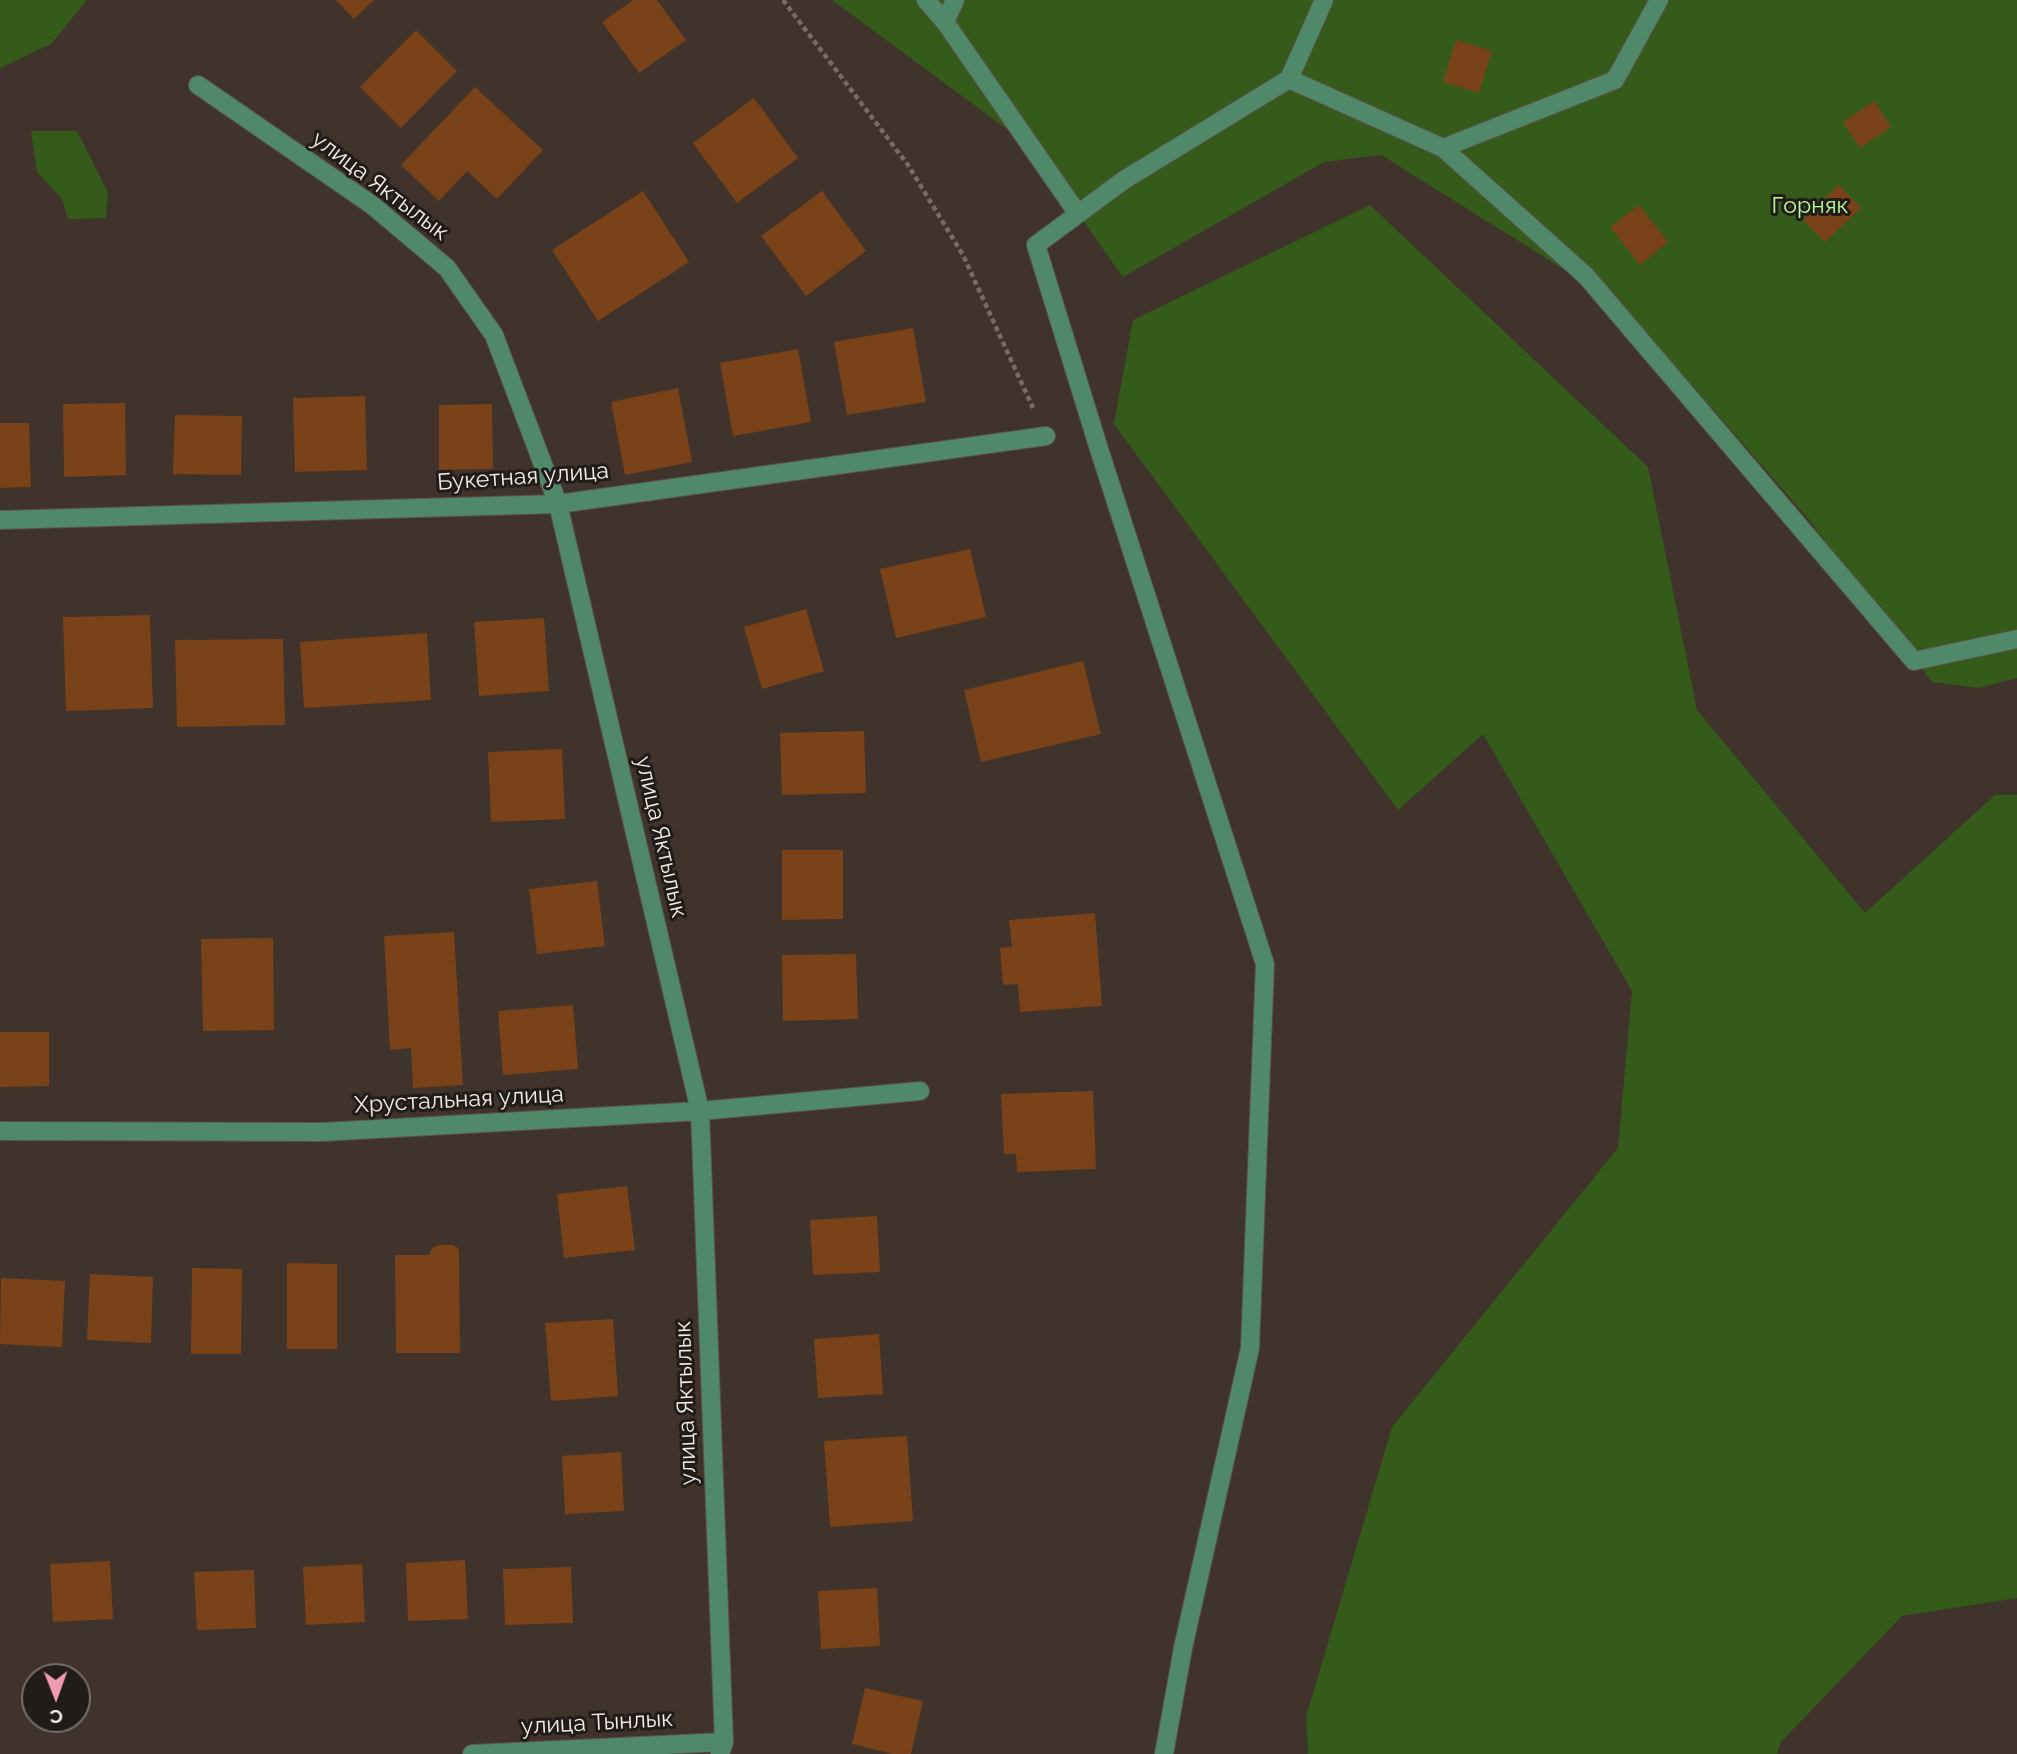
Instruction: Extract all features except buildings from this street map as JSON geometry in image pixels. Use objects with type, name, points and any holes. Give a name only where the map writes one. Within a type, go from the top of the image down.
[{"type":"street","points":[[926,0],[945,22],[1078,214]]},
{"type":"street","points":[[945,22],[955,0]]},
{"type":"street","points":[[1164,1754],[1183,1648],[1250,1349],[1265,964],[1036,245],[1124,180],[1289,79],[1324,0]]},
{"type":"street","points":[[1443,148],[1615,80],[1659,0]]},
{"type":"street","points":[[1289,79],[1443,148],[1586,276],[1914,661],[2017,639]]},
{"type":"street","name":"улица Яктылык","points":[[198,86],[372,205],[447,268],[494,335],[558,504],[700,1111],[722,1748]]},
{"type":"street","name":"Букетная улица","points":[[0,520],[558,504],[1046,436]]},
{"type":"street","name":"Хрустальная улица","points":[[0,1131],[323,1132],[700,1111],[920,1091]]},
{"type":"street","name":"улица Тынлык","points":[[472,1754],[722,1748]]},
{"type":"path","points":[[783,0],[908,165],[963,255],[1046,436]]},
{"type":"green space","points":[[0,0],[87,0],[51,44],[0,68]]},
{"type":"green space","name":"Горняк","points":[[832,0],[2017,0],[2017,678],[1979,688],[1932,682],[1806,516],[1624,307],[1381,155],[1324,162],[1123,277],[1031,147]]},
{"type":"green space","points":[[31,131],[77,131],[108,193],[106,218],[68,219],[62,199],[37,172]]},
{"type":"green space","points":[[1370,205],[1648,467],[1697,710],[1865,913],[1995,795],[2017,795],[2017,1598],[1902,1616],[1781,1742],[1777,1754],[1308,1754],[1306,1717],[1392,1427],[1618,1148],[1632,991],[1483,734],[1398,810],[1114,424],[1133,320]]}]
